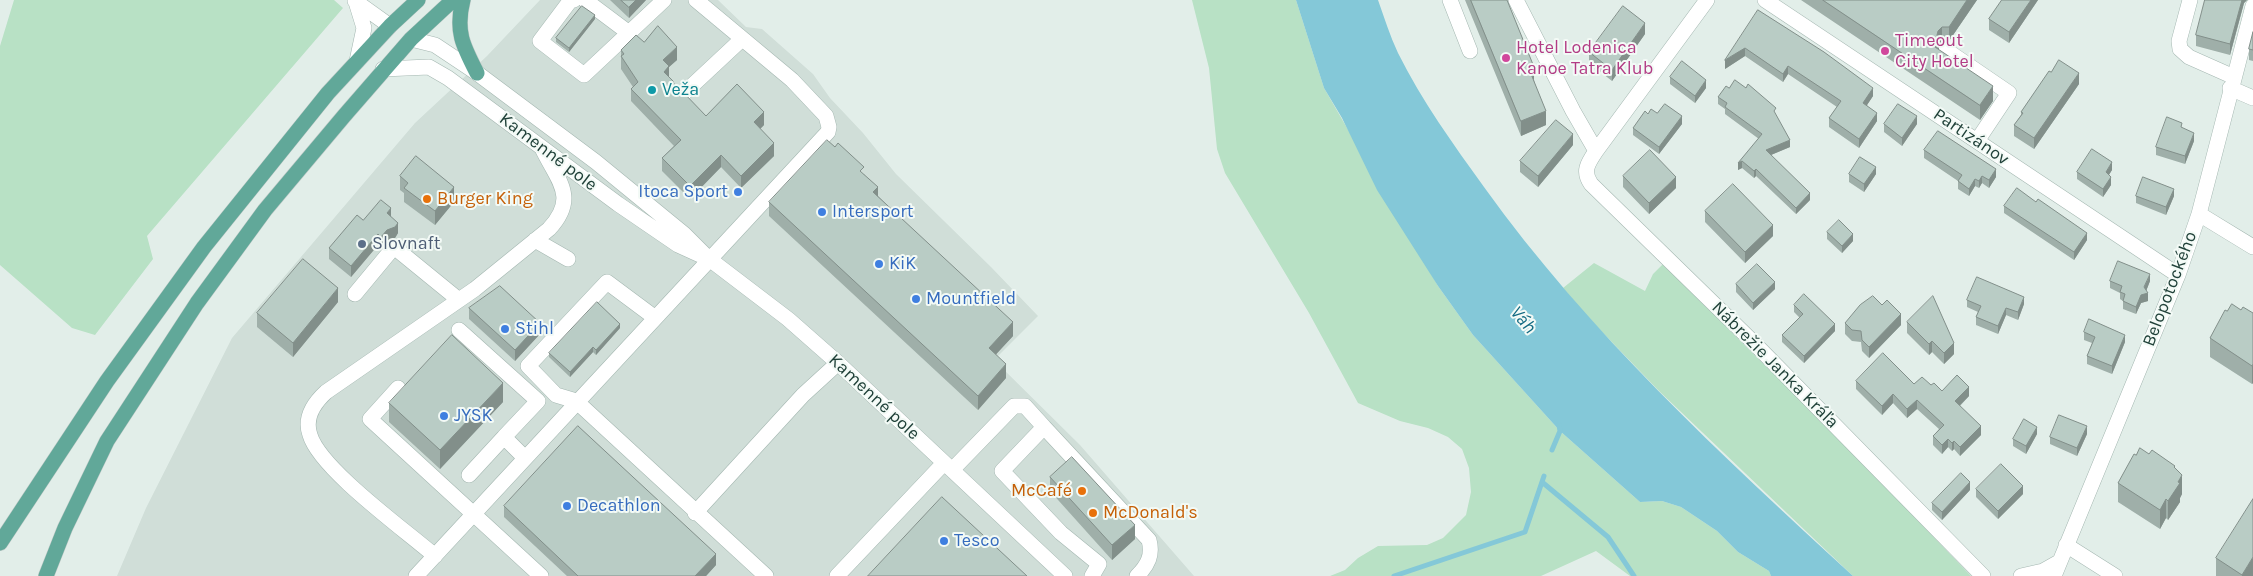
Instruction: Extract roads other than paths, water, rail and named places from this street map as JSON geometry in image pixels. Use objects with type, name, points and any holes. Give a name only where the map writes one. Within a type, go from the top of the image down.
[{"type":"main road","points":[[0,543],[107,381],[204,247],[357,61],[418,0]]},
{"type":"main road","points":[[46,576],[65,528],[98,457],[134,398],[227,263],[265,210],[384,69],[411,39],[453,0]]},
{"type":"main road","points":[[464,0],[460,13],[460,38],[477,73]]},
{"type":"main road","points":[[390,26],[411,39]]},
{"type":"street","points":[[574,0],[570,1],[540,41],[584,75],[664,0]]},
{"type":"street","points":[[585,0],[629,33]]},
{"type":"street","points":[[416,576],[708,258],[828,132],[829,127],[826,116],[792,80],[696,0]]},
{"type":"street","points":[[1450,0],[1470,51]]},
{"type":"street","points":[[1516,0],[1573,111],[1596,151]]},
{"type":"street","name":"Nábrežie Janka Kráľa","points":[[1707,0],[1596,151],[1588,163],[1587,178],[1754,343],[1983,576]]},
{"type":"street","name":"Partizánov","points":[[1765,0],[2178,275]]},
{"type":"street","points":[[2190,0],[2179,41],[2180,49],[2232,82],[2253,98]]},
{"type":"street","points":[[355,1],[390,26]]},
{"type":"street","points":[[355,1],[364,28],[357,61]]},
{"type":"street","name":"Belopotockého","points":[[2056,569],[2178,275],[2199,214],[2253,6]]},
{"type":"street","points":[[411,39],[429,67]]},
{"type":"street","name":"Kamenné pole","points":[[411,39],[435,45],[477,73],[596,162],[684,234],[708,258],[788,320],[838,363],[1065,576]]},
{"type":"street","points":[[682,95],[742,39]]},
{"type":"street","points":[[1946,50],[2010,93],[1977,141]]},
{"type":"street","points":[[384,69],[429,67]]},
{"type":"street","name":"Kamenné pole","points":[[429,67],[462,88],[618,204],[678,245],[708,258]]},
{"type":"street","points":[[435,556],[344,479],[321,456],[309,435],[308,424],[314,404],[326,392],[460,300],[536,240],[558,219],[564,202],[562,181],[542,148]]},
{"type":"street","points":[[2199,214],[2253,247]]},
{"type":"street","points":[[536,240],[568,259]]},
{"type":"street","points":[[356,294],[394,247],[460,300]]},
{"type":"street","points":[[654,317],[607,282],[528,366],[556,395],[576,401],[695,513],[766,576]]},
{"type":"street","points":[[459,330],[538,401],[469,475]]},
{"type":"street","points":[[695,513],[804,395],[838,363]]},
{"type":"street","points":[[398,388],[370,419],[541,576]]},
{"type":"street","points":[[837,576],[948,466],[1014,406],[1025,406],[1145,534],[1150,546],[1150,559],[1137,576]]},
{"type":"street","points":[[1044,427],[1002,471],[1061,533],[1099,564],[1092,576]]},
{"type":"street","points":[[504,437],[524,458]]},
{"type":"street","points":[[2066,545],[2115,576]]},
{"type":"street","points":[[2021,576],[2056,569]]},
{"type":"water","name":"Váh","points":[[1296,0],[1378,0],[1395,47],[1417,88],[1461,155],[1524,240],[1567,292],[1658,391],[1754,485],[1853,576],[1771,576],[1769,571],[1738,552],[1717,531],[1681,507],[1662,501],[1640,502],[1560,431],[1473,335],[1438,286],[1377,190],[1342,118],[1324,88]]},
{"type":"waterway","points":[[1552,450],[1560,431],[1559,425]]},
{"type":"waterway","points":[[1394,576],[1525,532],[1544,476]]},
{"type":"waterway","points":[[1542,482],[1608,537],[1634,576]]},
{"type":"place","name":"Timeout City Hotel","points":[[1885,51]]},
{"type":"place","name":"Hotel Lodenica Kanoe Tatra Klub","points":[[1506,58]]},
{"type":"place","name":"Veža","points":[[652,90]]},
{"type":"place","name":"Itoca Sport","points":[[738,192]]},
{"type":"place","name":"Burger King","points":[[427,199]]},
{"type":"place","name":"Intersport","points":[[822,212]]},
{"type":"place","name":"Slovnaft","points":[[362,244]]},
{"type":"place","name":"KiK","points":[[879,264]]},
{"type":"place","name":"Mountfield","points":[[916,299]]},
{"type":"place","name":"Stihl","points":[[505,329]]},
{"type":"place","name":"JYSK","points":[[444,416]]},
{"type":"place","name":"McCafé","points":[[1082,491]]},
{"type":"place","name":"Decathlon","points":[[567,506]]},
{"type":"place","name":"McDonald's","points":[[1093,513]]},
{"type":"place","name":"Tesco","points":[[944,541]]}]
